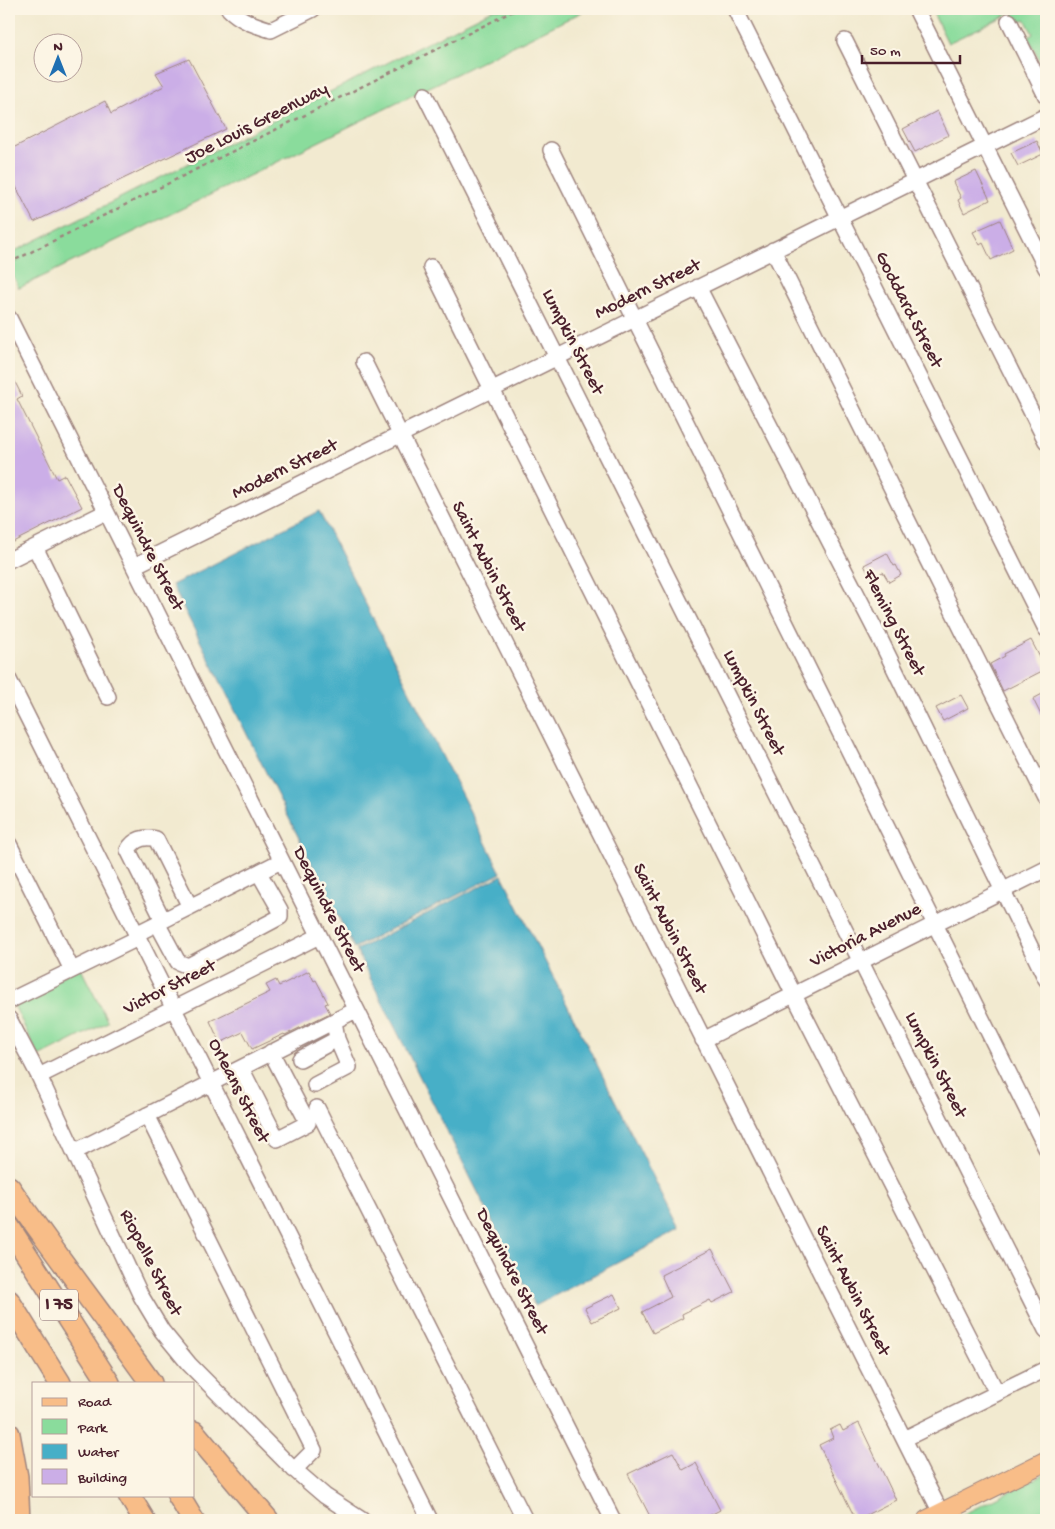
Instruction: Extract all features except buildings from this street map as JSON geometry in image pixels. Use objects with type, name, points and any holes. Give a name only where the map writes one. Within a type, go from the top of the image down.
[{"type":"highway","points":[[9,1187],[56,1255],[150,1382]]},
{"type":"highway","name":"I 75","points":[[9,1227],[108,1382]]},
{"type":"highway","name":"I 75","points":[[9,1301],[59,1382]]},
{"type":"highway","points":[[195,1433],[268,1520]]},
{"type":"highway","points":[[9,1434],[17,1477],[19,1520]]},
{"type":"highway","points":[[195,1447],[252,1520]]},
{"type":"highway","points":[[130,1496],[143,1518]]},
{"type":"highway","points":[[179,1496],[193,1520]]},
{"type":"main road","points":[[934,1517],[1046,1461]]},
{"type":"street","points":[[229,9],[237,17],[271,30],[313,9]]},
{"type":"street","name":"Goddard Street","points":[[735,9],[1046,629]]},
{"type":"street","points":[[916,9],[1046,268]]},
{"type":"street","points":[[1009,21],[1046,96]]},
{"type":"street","points":[[845,41],[1046,441]]},
{"type":"street","name":"Lumpkin Street","points":[[425,94],[1046,1330]]},
{"type":"street","name":"Modern Street","points":[[134,566],[1046,116]]},
{"type":"street","points":[[551,150],[1046,1148]]},
{"type":"street","points":[[773,250],[1046,798]]},
{"type":"street","points":[[431,267],[794,995],[998,1393]]},
{"type":"street","name":"Fleming Street","points":[[698,287],[880,640],[1046,979]]},
{"type":"street","name":"Dequindre Street","points":[[9,318],[613,1520]]},
{"type":"street","name":"Saint Aubin Street","points":[[364,362],[399,436],[904,1439],[934,1517]]},
{"type":"street","points":[[9,560],[106,512]]},
{"type":"street","points":[[35,547],[108,696]]},
{"type":"street","name":"Orleans Street","points":[[9,680],[430,1520]]},
{"type":"street","points":[[190,907],[156,839],[145,837],[132,844],[128,850],[178,962],[188,966],[280,917],[280,910],[259,872]]},
{"type":"street","points":[[9,844],[72,970]]},
{"type":"street","points":[[9,1001],[281,861]]},
{"type":"street","name":"Victoria Avenue","points":[[703,1040],[1046,869]]},
{"type":"street","name":"Victor Street","points":[[39,1076],[319,936]]},
{"type":"street","points":[[74,1152],[356,1010]]},
{"type":"street","name":"Riopelle Street","points":[[9,1019],[39,1076],[141,1296],[162,1331],[189,1364],[294,1470],[325,1496],[362,1520]]},
{"type":"street","points":[[315,1085],[349,1067],[337,1039],[334,1021]]},
{"type":"street","points":[[300,1059],[337,1039]]},
{"type":"street","points":[[241,1068],[277,1139],[308,1123],[272,1052]]},
{"type":"street","points":[[317,1108],[525,1520]]},
{"type":"street","points":[[147,1115],[314,1450],[294,1470]]},
{"type":"street","points":[[904,1439],[1046,1369]]},
{"type":"path","name":"Joe Louis Greenway","points":[[9,263],[517,9]]},
{"type":"green space","points":[[494,9],[588,9],[19,288],[9,267],[9,254]]},
{"type":"green space","points":[[931,9],[1046,9],[1046,73],[1028,37],[1033,34],[1025,19],[1016,23],[1011,13],[948,43]]},
{"type":"green space","points":[[80,967],[108,1022],[39,1057],[12,1001]]},
{"type":"green space","points":[[1046,1473],[1046,1511],[1027,1520],[952,1520]]},
{"type":"water","points":[[319,511],[501,873],[354,948],[172,585]]},
{"type":"water","points":[[502,875],[680,1230],[535,1306],[356,950]]}]
